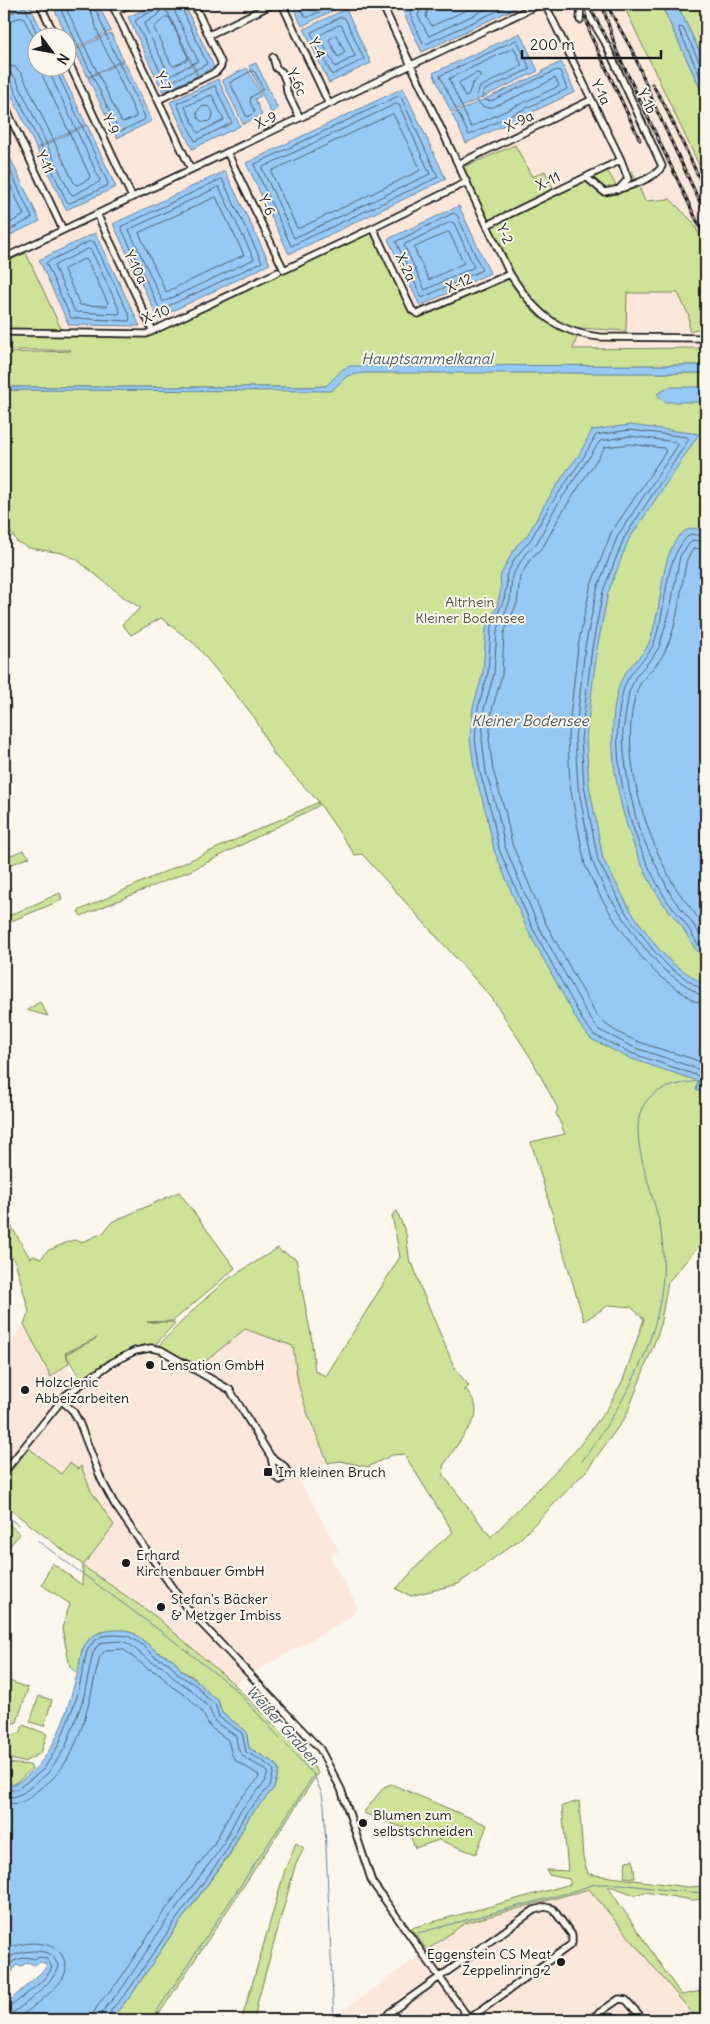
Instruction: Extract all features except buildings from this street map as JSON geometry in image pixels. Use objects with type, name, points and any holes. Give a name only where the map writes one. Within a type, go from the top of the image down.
[{"type":"street","points":[[40,4],[51,28]]},
{"type":"street","name":"Y-7","points":[[112,4],[191,169]]},
{"type":"street","points":[[116,11],[130,4]]},
{"type":"street","points":[[158,100],[220,69],[221,62],[194,4]]},
{"type":"street","points":[[209,36],[271,5],[278,4]]},
{"type":"street","name":"Y-4","points":[[282,4],[329,104]]},
{"type":"street","name":"Y-2","points":[[384,4],[510,274],[524,296],[543,315],[561,328],[585,336],[706,338]]},
{"type":"street","name":"X-9","points":[[4,258],[540,4]]},
{"type":"street","name":"Y-1a","points":[[545,4],[621,160],[628,179],[618,190]]},
{"type":"street","name":"Y-1b","points":[[580,20],[581,4]]},
{"type":"street","name":"Y-1b","points":[[581,4],[605,42],[662,162],[661,169],[657,173],[618,190]]},
{"type":"street","name":"Y-6c","points":[[273,57],[276,68],[282,72],[287,92],[300,118]]},
{"type":"street","name":"Y-9","points":[[76,78],[132,197]]},
{"type":"street","name":"X-9a","points":[[458,164],[591,100]]},
{"type":"street","name":"Y-11","points":[[4,104],[63,230]]},
{"type":"street","name":"Y-6","points":[[228,152],[281,271]]},
{"type":"street","name":"X-11","points":[[487,225],[621,160]]},
{"type":"street","points":[[586,177],[604,192],[618,190]]},
{"type":"street","name":"X-10","points":[[4,332],[146,334],[467,182]]},
{"type":"street","name":"Y-10a","points":[[97,214],[153,331]]},
{"type":"street","name":"X-2a","points":[[373,228],[412,310],[418,314]]},
{"type":"street","name":"X-12","points":[[418,314],[422,314],[510,274]]},
{"type":"street","points":[[4,1472],[61,1400],[113,1362],[140,1349],[156,1348],[230,1390],[272,1457]]},
{"type":"street","points":[[61,1400],[70,1408],[79,1422],[105,1487],[185,1606],[320,1749],[342,1789],[372,1882],[440,1977],[470,2020],[570,1946],[572,1935],[550,1907],[534,1910],[440,1977],[389,2013],[384,2020]]},
{"type":"street","points":[[589,2020],[622,1998],[644,2020]]},
{"type":"shaded area","points":[[4,4],[623,4],[706,180],[706,348],[4,353]]},
{"type":"shaded area","points":[[24,1324],[51,1377],[68,1366],[84,1389],[137,1356],[152,1354],[156,1348],[201,1365],[245,1329],[293,1346],[298,1383],[307,1412],[328,1463],[298,1478],[339,1551],[330,1557],[358,1608],[349,1618],[234,1684],[155,1616],[83,1565],[114,1525],[91,1491],[81,1466],[78,1469],[61,1474],[23,1443],[4,1468],[4,1352]]},
{"type":"shaded area","points":[[589,1889],[698,2020],[338,2020],[337,2015],[464,1923]]},
{"type":"green space","points":[[623,4],[661,4],[706,101],[706,180]]},
{"type":"green space","points":[[677,4],[706,4],[706,65]]},
{"type":"green space","points":[[515,145],[532,177],[545,171],[556,194],[607,170],[617,187],[628,181],[628,174],[632,171],[645,201],[670,199],[693,222],[706,248],[706,327],[689,331],[689,316],[678,293],[627,293],[626,331],[580,328],[573,349],[706,348],[706,365],[445,366],[343,369],[326,386],[303,387],[4,387],[4,353],[71,350],[4,350],[4,327],[9,328],[4,316],[4,263],[26,253],[64,335],[147,337],[372,231],[414,317],[512,273],[463,167]]},
{"type":"green space","name":"Altrhein Kleiner Bodensee","points":[[354,372],[706,373],[706,1240],[668,1282],[659,1331],[626,1416],[587,1470],[519,1540],[458,1584],[411,1596],[396,1589],[433,1549],[453,1532],[404,1454],[392,1455],[368,1467],[340,1461],[328,1463],[307,1412],[298,1383],[293,1346],[245,1329],[201,1365],[156,1348],[196,1307],[225,1281],[278,1248],[282,1253],[296,1259],[311,1335],[315,1371],[326,1376],[400,1257],[392,1215],[397,1211],[406,1234],[410,1264],[413,1264],[420,1286],[455,1369],[469,1386],[463,1391],[466,1389],[476,1408],[474,1420],[443,1466],[444,1476],[491,1537],[577,1449],[609,1406],[623,1380],[644,1319],[631,1307],[609,1305],[584,1321],[531,1142],[565,1134],[556,1113],[558,1109],[531,1058],[492,998],[362,854],[355,855],[319,803],[318,806],[192,870],[81,916],[78,911],[319,802],[274,755],[255,718],[195,644],[161,618],[131,635],[122,624],[141,608],[126,599],[76,559],[62,553],[29,548],[17,542],[4,522],[4,390],[330,390]]},
{"type":"green space","points":[[23,850],[30,857],[4,867],[4,858]]},
{"type":"green space","points":[[60,893],[62,900],[4,924],[4,918]]},
{"type":"green space","points":[[40,1002],[48,1016],[27,1010]]},
{"type":"green space","points":[[179,1192],[235,1268],[173,1321],[147,1322],[175,1323],[155,1345],[141,1345],[111,1360],[80,1379],[66,1354],[97,1338],[65,1353],[69,1363],[51,1377],[24,1324],[29,1312],[16,1264],[4,1245],[4,1214],[30,1258],[34,1256],[41,1259],[47,1251],[73,1240],[82,1242],[103,1233],[112,1222]]},
{"type":"green space","points":[[29,1448],[61,1474],[70,1463],[78,1469],[81,1466],[91,1491],[114,1525],[83,1566],[155,1616],[234,1684],[312,1764],[318,1773],[155,2020],[110,2020],[132,1994],[177,1926],[230,1854],[249,1817],[274,1788],[279,1771],[276,1764],[249,1748],[246,1731],[222,1713],[218,1700],[210,1695],[195,1678],[182,1671],[173,1659],[157,1652],[135,1634],[124,1630],[100,1632],[90,1638],[82,1650],[78,1674],[70,1667],[62,1628],[70,1604],[42,1585],[52,1563],[82,1585],[83,1565],[4,1505],[4,1480]]},
{"type":"green space","points":[[4,1520],[20,1534],[7,1549],[10,1553],[4,1560]]},
{"type":"green space","points":[[4,1679],[28,1688],[17,1722],[4,1725]]},
{"type":"green space","points":[[39,1696],[52,1700],[44,1726],[30,1722]]},
{"type":"green space","points":[[23,1725],[47,1734],[41,1753],[24,1762],[4,1758],[4,1729],[7,1737],[21,1732]]},
{"type":"green space","points":[[4,1763],[30,1765],[32,1769],[13,1785],[4,1781]]},
{"type":"green space","points":[[391,1784],[487,1825],[476,1854],[439,1840],[415,1848],[411,1838],[412,1831],[363,1813],[384,1787]]},
{"type":"green space","points":[[579,1801],[583,1857],[588,1874],[687,1887],[706,1886],[706,1899],[692,1900],[646,1892],[635,1895],[608,1887],[681,1995],[706,1990],[706,2020],[698,2020],[589,1889],[465,1923],[427,1950],[411,1928],[571,1884],[569,1879],[549,1875],[547,1870],[568,1871],[562,1806]]},
{"type":"green space","points":[[296,1843],[304,1848],[295,1866],[257,2004],[255,2020],[241,2020],[285,1870]]},
{"type":"green space","points":[[633,1860],[635,1878],[624,1877],[626,1861]]},
{"type":"water","points":[[21,4],[29,4],[41,28],[28,28],[28,78],[64,78],[86,124],[36,148],[4,79],[4,12]]},
{"type":"water","points":[[52,4],[98,4],[111,31],[78,47],[78,28],[63,28]]},
{"type":"water","points":[[156,4],[163,4],[197,76],[163,92],[128,17]]},
{"type":"water","points":[[164,4],[184,4],[214,67],[198,75]]},
{"type":"water","points":[[292,4],[344,4],[344,5],[302,26]]},
{"type":"water","points":[[415,4],[524,4],[422,52],[402,10]]},
{"type":"water","points":[[661,4],[677,4],[706,65],[706,101]]},
{"type":"water","points":[[346,9],[371,63],[329,83],[304,29]]},
{"type":"water","points":[[111,33],[123,60],[88,77],[78,56],[78,49]]},
{"type":"water","points":[[520,33],[538,71],[451,112],[433,73]]},
{"type":"water","points":[[124,61],[152,121],[117,138],[88,78]]},
{"type":"water","points":[[561,62],[575,92],[466,143],[452,114],[542,73],[542,71]]},
{"type":"water","points":[[256,63],[278,109],[271,113],[249,66]]},
{"type":"water","points":[[247,68],[261,96],[255,99],[262,115],[243,124],[222,80]]},
{"type":"water","points":[[218,79],[240,126],[192,149],[170,102]]},
{"type":"water","points":[[403,88],[446,179],[289,254],[246,163]]},
{"type":"water","points":[[87,125],[116,187],[66,210],[37,149]]},
{"type":"water","points":[[4,145],[40,221],[4,238]]},
{"type":"water","points":[[225,171],[270,264],[158,318],[113,224]]},
{"type":"water","points":[[459,206],[490,273],[420,306],[388,239]]},
{"type":"water","points":[[95,233],[140,326],[69,325],[39,260]]},
{"type":"water","points":[[706,365],[706,373],[363,373],[347,376],[331,391],[4,390],[4,387],[326,386],[343,369],[351,366]]},
{"type":"water","points":[[670,387],[706,387],[706,402],[664,402],[657,394]]},
{"type":"water","name":"Kleiner Bodensee","points":[[630,425],[699,434],[628,541],[608,593],[597,649],[586,738],[589,784],[603,859],[631,911],[657,947],[672,963],[706,986],[706,1094],[696,1090],[698,1081],[629,1058],[591,1039],[579,1024],[527,929],[494,850],[475,774],[470,739],[473,707],[483,673],[486,628],[497,607],[501,589],[500,576],[517,545],[527,536],[545,504],[579,455],[592,430]]},
{"type":"water","points":[[693,528],[706,531],[706,960],[695,949],[682,927],[663,903],[638,856],[620,800],[613,743],[614,715],[620,684],[625,673],[645,650],[653,633],[663,578],[670,552],[683,532]]},
{"type":"water","points":[[114,1630],[124,1630],[135,1634],[157,1652],[173,1659],[182,1671],[200,1683],[210,1695],[218,1700],[222,1713],[246,1731],[249,1748],[276,1764],[279,1771],[274,1788],[249,1817],[230,1853],[177,1926],[132,1994],[110,2020],[4,2020],[4,2006],[47,1967],[45,1963],[40,1962],[34,1965],[28,1962],[21,1966],[16,1965],[12,1972],[5,1973],[4,1978],[4,1781],[14,1785],[28,1775],[49,1751],[68,1707],[84,1646],[89,1639],[96,1635]]},
{"type":"waterway","points":[[703,985],[706,981]]},
{"type":"waterway","points":[[582,1461],[618,1408],[633,1380],[646,1351],[656,1321],[662,1290],[663,1259],[660,1226],[640,1150],[638,1134],[642,1108],[646,1101],[659,1091],[674,1085],[698,1081]]},
{"type":"waterway","name":"Weißer Graben","points":[[4,1514],[18,1525]]},
{"type":"waterway","name":"Weißer Graben","points":[[38,1541],[178,1644],[236,1690],[314,1775],[322,1794],[324,1805],[334,2020]]},
{"type":"waterway","points":[[151,2020],[314,1775]]},
{"type":"waterway","points":[[418,1933],[595,1884],[620,1884],[706,1893]]},
{"type":"railway","points":[[583,4],[590,34],[640,140]]},
{"type":"railway","points":[[588,4],[608,41]]},
{"type":"railway","points":[[602,4],[617,52],[706,240]]},
{"type":"railway","points":[[608,7],[633,52],[657,111],[706,215]]},
{"type":"railway","points":[[652,84],[663,102],[706,192]]},
{"type":"place","name":"Lensation GmbH","points":[[150,1365]]},
{"type":"place","name":"Holzclenic Abbeizarbeiten","points":[[25,1390]]},
{"type":"place","name":"Im kleinen Bruch","points":[[268,1472]]},
{"type":"place","name":"Erhard Kirchenbauer GmbH","points":[[126,1563]]},
{"type":"place","name":"Stefan's Bäcker & Metzger Imbiss","points":[[161,1607]]},
{"type":"place","name":"Blumen zum selbstschneiden","points":[[363,1823]]},
{"type":"place","name":"Eggenstein CS Meat Zeppelinring 2","points":[[561,1962]]},
{"type":"water label","name":"Hauptsammelkanal","points":[[427,358]]}]
